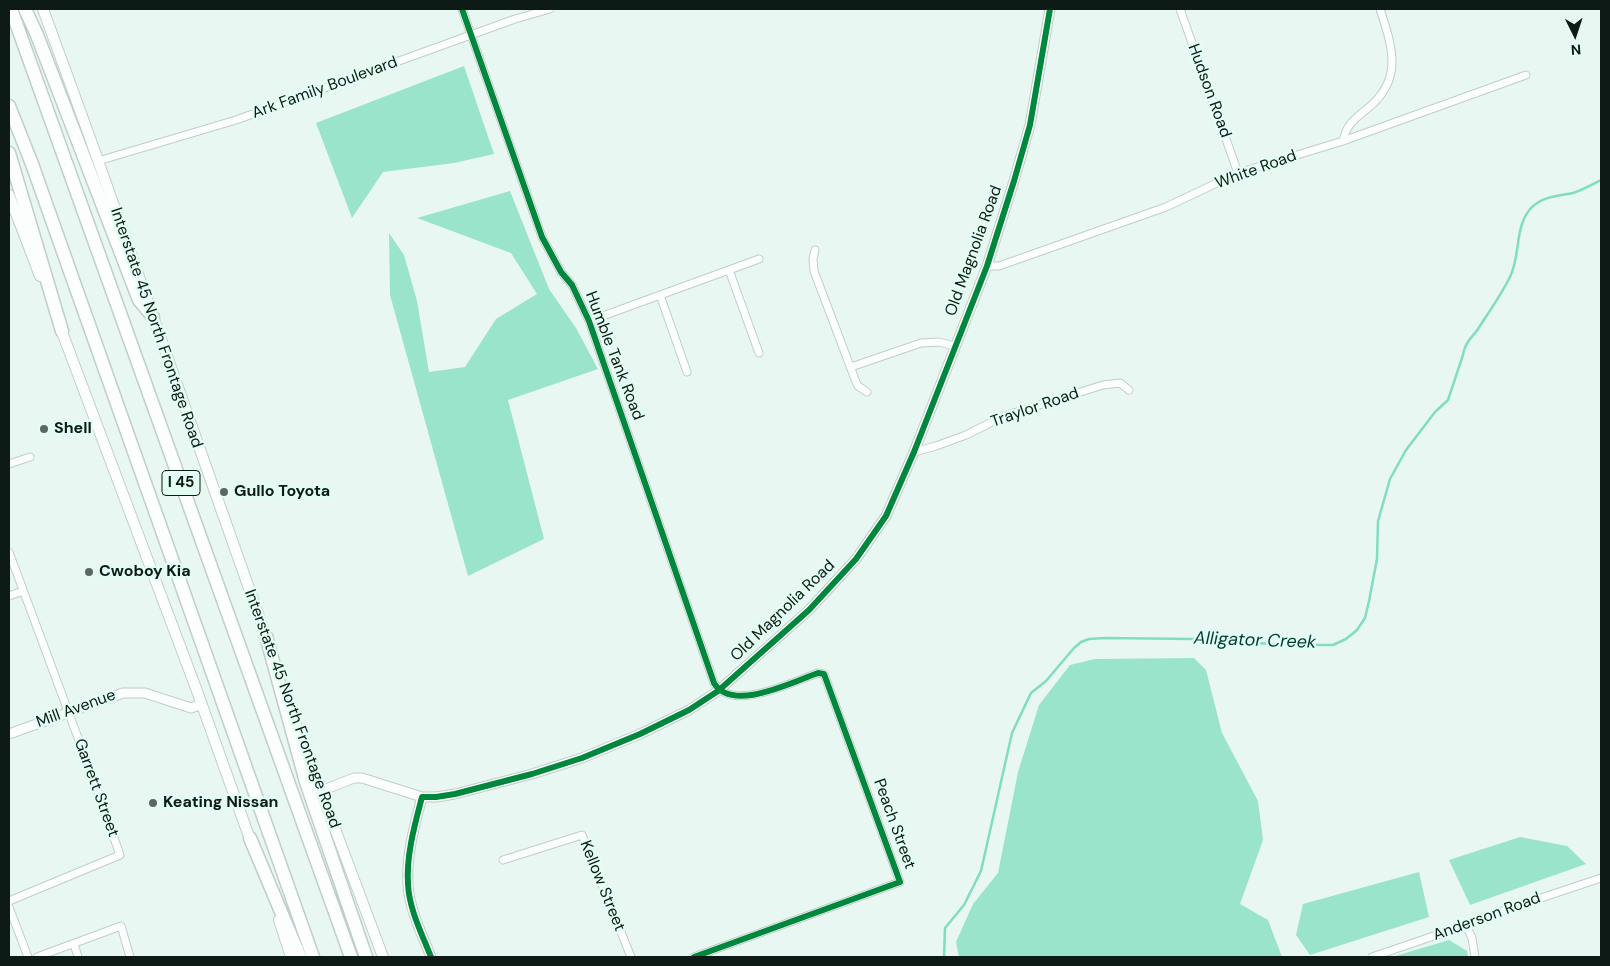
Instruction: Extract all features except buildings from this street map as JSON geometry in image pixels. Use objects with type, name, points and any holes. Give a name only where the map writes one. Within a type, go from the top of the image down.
[{"type":"highway","name":"I 45","points":[[11,9],[351,957]]},
{"type":"highway","points":[[25,9],[37,35],[139,300],[153,317]]},
{"type":"highway","name":"I 45","points":[[9,106],[32,164],[313,957]]},
{"type":"highway","points":[[9,153],[62,331]]},
{"type":"highway","points":[[266,636],[306,782],[366,957]]},
{"type":"highway","points":[[250,838],[300,957]]},
{"type":"main road","name":"Interstate 45 North Frontage Road","points":[[43,9],[321,791],[383,957]]},
{"type":"main road","points":[[9,195],[202,704],[291,957]]},
{"type":"street","name":"Humble Tank Road","points":[[462,9],[542,237],[561,272],[572,285],[589,321],[718,691]]},
{"type":"street","name":"Ark Family Boulevard","points":[[98,162],[236,120],[535,12],[550,9]]},
{"type":"street","name":"Old Magnolia Road","points":[[422,797],[454,794],[532,774],[582,758],[640,734],[689,710],[718,691],[809,610],[856,559],[886,516],[914,452],[987,266],[1030,125],[1050,9]]},
{"type":"street","name":"Hudson Road","points":[[1180,9],[1238,173]]},
{"type":"street","points":[[1343,141],[1348,126],[1378,101],[1388,85],[1391,72],[1392,48],[1380,9]]},
{"type":"street","name":"White Road","points":[[987,266],[999,266],[1166,207],[1238,173],[1343,141],[1526,74]]},
{"type":"street","points":[[815,250],[813,259],[814,271],[858,386],[867,392]]},
{"type":"street","points":[[589,321],[759,259]]},
{"type":"street","points":[[729,270],[759,353]]},
{"type":"street","points":[[660,295],[687,372]]},
{"type":"street","points":[[851,367],[921,343],[939,342],[954,346]]},
{"type":"street","name":"Traylor Road","points":[[914,452],[966,436],[1004,416],[1103,385],[1120,383],[1129,390]]},
{"type":"street","points":[[9,464],[30,456]]},
{"type":"street","name":"Garrett Street","points":[[9,552],[120,855],[9,901]]},
{"type":"street","points":[[9,596],[23,591]]},
{"type":"street","name":"Peach Street","points":[[694,957],[900,882],[824,674],[818,674],[747,696],[729,696],[718,691]]},
{"type":"street","name":"Mill Avenue","points":[[9,734],[123,693],[146,693],[191,708],[202,704]]},
{"type":"street","points":[[321,791],[354,778],[362,778],[422,797],[409,859],[408,884],[412,906],[431,957]]},
{"type":"street","name":"Kellow Street","points":[[503,860],[582,835],[631,957]]},
{"type":"street","name":"Anderson Road","points":[[1372,957],[1601,878]]},
{"type":"street","points":[[9,907],[28,957]]},
{"type":"street","points":[[1466,925],[1472,938],[1475,957]]},
{"type":"street","points":[[37,957],[121,926],[130,957]]},
{"type":"street","points":[[74,944],[78,957]]},
{"type":"green space","points":[[464,66],[494,154],[454,163],[383,172],[352,218],[316,123]]},
{"type":"green space","points":[[510,191],[549,289],[576,328],[598,369],[508,400],[544,539],[468,576],[390,295],[389,233],[404,255],[417,301],[429,372],[465,367],[496,319],[537,294],[511,253],[417,218]]},
{"type":"green space","points":[[1194,658],[1206,670],[1222,733],[1258,801],[1263,840],[1240,904],[1268,920],[1282,957],[959,957],[956,942],[973,904],[998,873],[1018,772],[1039,705],[1070,665],[1095,659]]},
{"type":"green space","points":[[1520,837],[1567,846],[1586,864],[1470,905],[1449,860]]},
{"type":"green space","points":[[1419,872],[1429,917],[1310,955],[1296,935],[1303,904]]},
{"type":"green space","points":[[1449,940],[1467,951],[1468,957],[1392,957]]},
{"type":"waterway","name":"Alligator Creek","points":[[944,957],[945,928],[964,905],[981,871],[1012,733],[1031,693],[1046,681],[1081,642],[1089,639],[1105,638],[1192,639],[1272,644],[1333,645],[1346,639],[1357,630],[1365,618],[1369,601],[1377,559],[1378,521],[1390,479],[1406,450],[1435,412],[1448,400],[1467,344],[1491,310],[1510,277],[1516,260],[1522,224],[1526,216],[1531,208],[1541,201],[1577,192],[1601,180]]},
{"type":"cycle path","points":[[462,9],[542,237],[561,272],[572,285],[589,321],[714,683],[723,692],[734,695],[748,695],[763,693],[818,673],[824,674],[900,882],[694,957]]},
{"type":"cycle path","points":[[431,957],[413,912],[408,884],[410,851],[422,797],[455,794],[532,774],[582,758],[640,734],[689,710],[718,691],[809,610],[856,559],[886,516],[914,452],[987,266],[1030,125],[1050,9]]},
{"type":"place","name":"Shell","points":[[44,429]]},
{"type":"place","name":"Gullo Toyota","points":[[224,492]]},
{"type":"place","name":"Cwoboy Kia","points":[[89,572]]},
{"type":"place","name":"Keating Nissan","points":[[153,803]]}]
